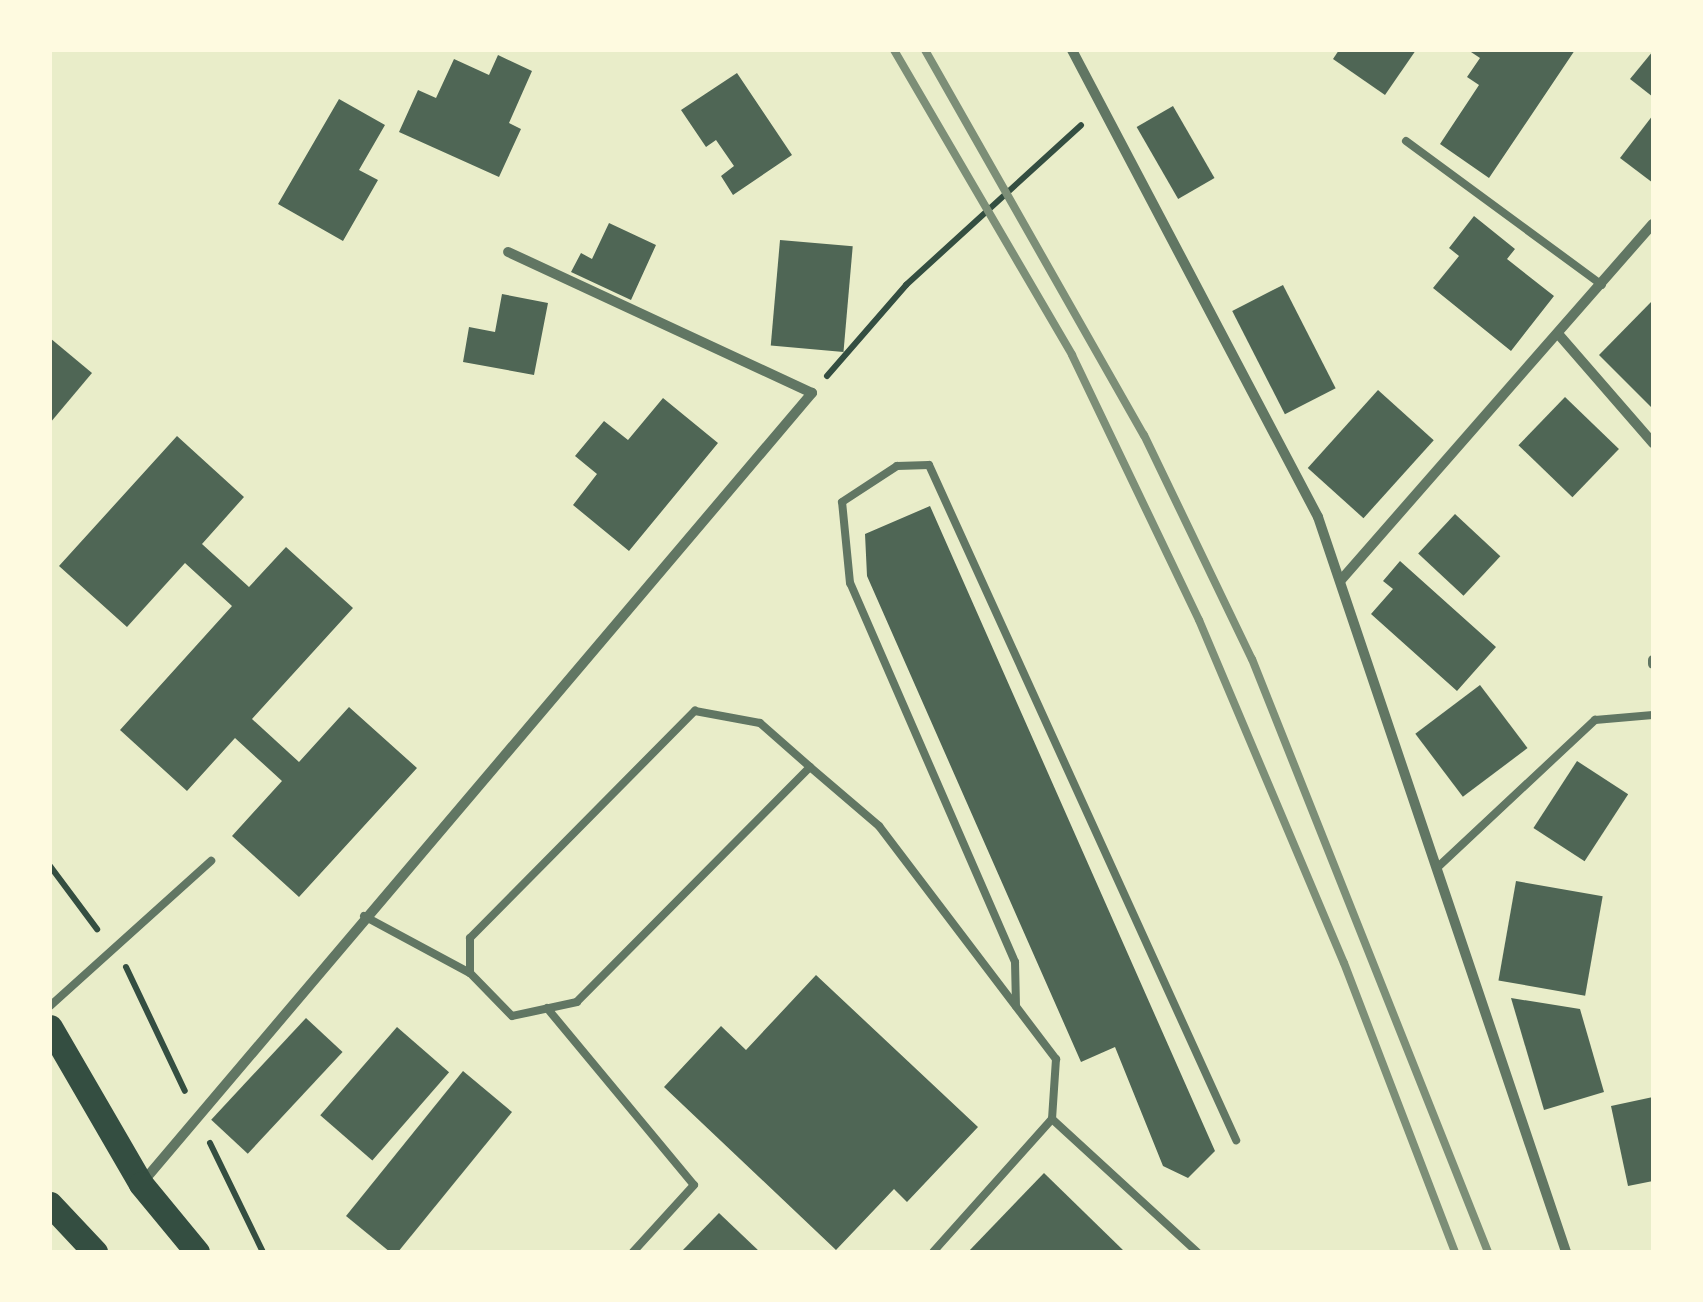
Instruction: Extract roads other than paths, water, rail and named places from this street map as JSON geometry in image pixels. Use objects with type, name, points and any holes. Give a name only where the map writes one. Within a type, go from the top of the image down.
[{"type":"main road","points":[[50,1027],[142,1184],[197,1252]]},
{"type":"main road","points":[[50,1204],[94,1252]]},
{"type":"street","points":[[1072,50],[1318,518],[1341,580],[1354,635],[1439,866],[1566,1252]]},
{"type":"street","points":[[1341,580],[1560,336],[1653,224]]},
{"type":"street","points":[[142,1184],[364,916],[812,393],[508,252]]},
{"type":"street","points":[[1560,336],[1653,443]]},
{"type":"lane","points":[[1406,140],[1602,285]]},
{"type":"lane","points":[[1016,1006],[1015,962],[850,583],[842,502],[897,466],[929,465],[1236,1140]]},
{"type":"lane","points":[[470,973],[470,938],[695,712],[760,723],[878,826],[1056,1059],[1052,1119],[933,1252]]},
{"type":"lane","points":[[1439,866],[1595,720],[1653,715]]},
{"type":"lane","points":[[364,916],[470,973],[512,1016],[577,1002],[810,767]]},
{"type":"lane","points":[[50,1006],[210,862]]},
{"type":"lane","points":[[547,1008],[694,1185],[633,1252]]},
{"type":"lane","points":[[1052,1119],[1197,1252]]},
{"type":"railway","points":[[894,50],[1072,355],[1199,620],[1344,963],[1455,1252]]},
{"type":"railway","points":[[925,50],[1144,435],[1252,659],[1488,1252]]}]
